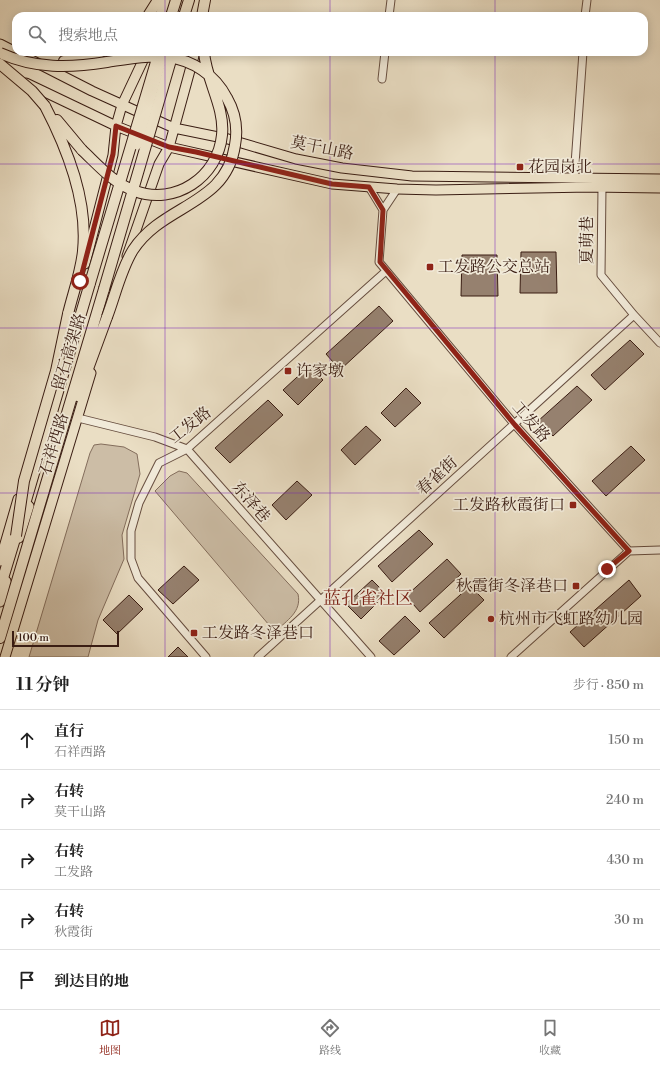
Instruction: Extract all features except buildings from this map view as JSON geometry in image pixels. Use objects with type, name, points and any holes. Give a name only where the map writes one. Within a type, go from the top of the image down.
[{"type":"highway","points":[[150,12],[158,0]]},
{"type":"highway","points":[[172,12],[176,0]]},
{"type":"highway","points":[[184,12],[188,0]]},
{"type":"highway","points":[[204,12],[205,0]]},
{"type":"highway","points":[[0,46],[12,50]]},
{"type":"highway","points":[[0,52],[30,64],[66,67],[148,56],[183,60],[196,66],[216,82],[229,101],[236,126],[234,156],[229,170],[220,181],[210,192],[149,230],[133,250],[54,455]]},
{"type":"highway","points":[[28,56],[64,61],[78,60],[90,56]]},
{"type":"highway","name":"留石高架路","points":[[0,588],[158,56]]},
{"type":"highway","name":"留石高架路","points":[[0,638],[172,56]]},
{"type":"highway","points":[[0,64],[26,86],[82,150],[113,179],[126,186],[149,194],[164,194],[186,188],[200,179],[212,166],[220,151],[222,133],[220,114],[205,56]]},
{"type":"highway","points":[[16,536],[24,481],[56,371],[81,262],[83,243],[83,219],[72,167],[59,132],[45,106]]},
{"type":"main road","points":[[161,12],[165,0]]},
{"type":"main road","points":[[176,12],[180,0]]},
{"type":"main road","points":[[204,12],[209,0]]},
{"type":"main road","name":"莫干山路","points":[[0,46],[12,52]]},
{"type":"main road","name":"莫干山路","points":[[21,56],[122,105],[174,128],[228,139],[296,159],[349,169],[412,176],[660,179]]},
{"type":"main road","name":"石祥西路","points":[[0,561],[90,244],[113,154],[116,126],[122,105],[145,56]]},
{"type":"main road","points":[[0,634],[163,56]]},
{"type":"main road","points":[[0,602],[172,56]]},
{"type":"main road","name":"石祥西路","points":[[5,657],[78,418],[118,280],[160,164],[169,147],[194,56]]},
{"type":"main road","name":"莫干山路","points":[[0,70],[116,126],[169,147],[332,184],[397,189],[602,187],[660,188]]},
{"type":"street","points":[[390,12],[391,0]]},
{"type":"street","points":[[585,12],[586,0]]},
{"type":"street","points":[[382,79],[385,56]]},
{"type":"street","points":[[574,178],[583,56]]},
{"type":"street","points":[[369,187],[383,210],[397,189]]},
{"type":"street","name":"夏萌巷","points":[[602,187],[601,275],[634,316],[660,343]]},
{"type":"street","name":"工发路","points":[[383,210],[380,262],[386,271],[515,425],[629,551]]},
{"type":"street","name":"工发路","points":[[206,657],[138,578],[131,559],[131,532],[139,503],[159,464],[187,450],[386,271]]},
{"type":"street","name":"春雀街","points":[[258,657],[319,600],[515,425],[634,316]]},
{"type":"street","name":"东泽巷","points":[[78,418],[155,437],[187,450],[371,657]]},
{"type":"street","points":[[511,657],[629,551],[660,550]]},
{"type":"shaded area","points":[[101,444],[124,447],[137,454],[140,474],[122,535],[124,559],[98,620],[88,657],[29,657],[90,453],[94,445]]},
{"type":"shaded area","points":[[179,471],[187,473],[298,594],[299,600],[296,611],[275,632],[155,491],[170,476]]},
{"type":"place","name":"花园岗北","points":[[520,167]]},
{"type":"place","name":"工发路公交总站","points":[[430,267]]},
{"type":"place","name":"许家墩","points":[[288,371]]},
{"type":"place","name":"工发路秋霞街口","points":[[573,505]]},
{"type":"place","name":"秋霞街冬泽巷口","points":[[576,586]]},
{"type":"place","name":"杭州市飞虹路幼儿园","points":[[491,619]]},
{"type":"place","name":"工发路冬泽巷口","points":[[194,633]]},
{"type":"district","name":"蓝孔雀社区","points":[[368,598]]},
{"type":"route","points":[[80,281],[113,154],[116,126],[169,147],[332,184],[369,187],[383,210],[380,262],[515,425],[629,551],[607,569]]}]
